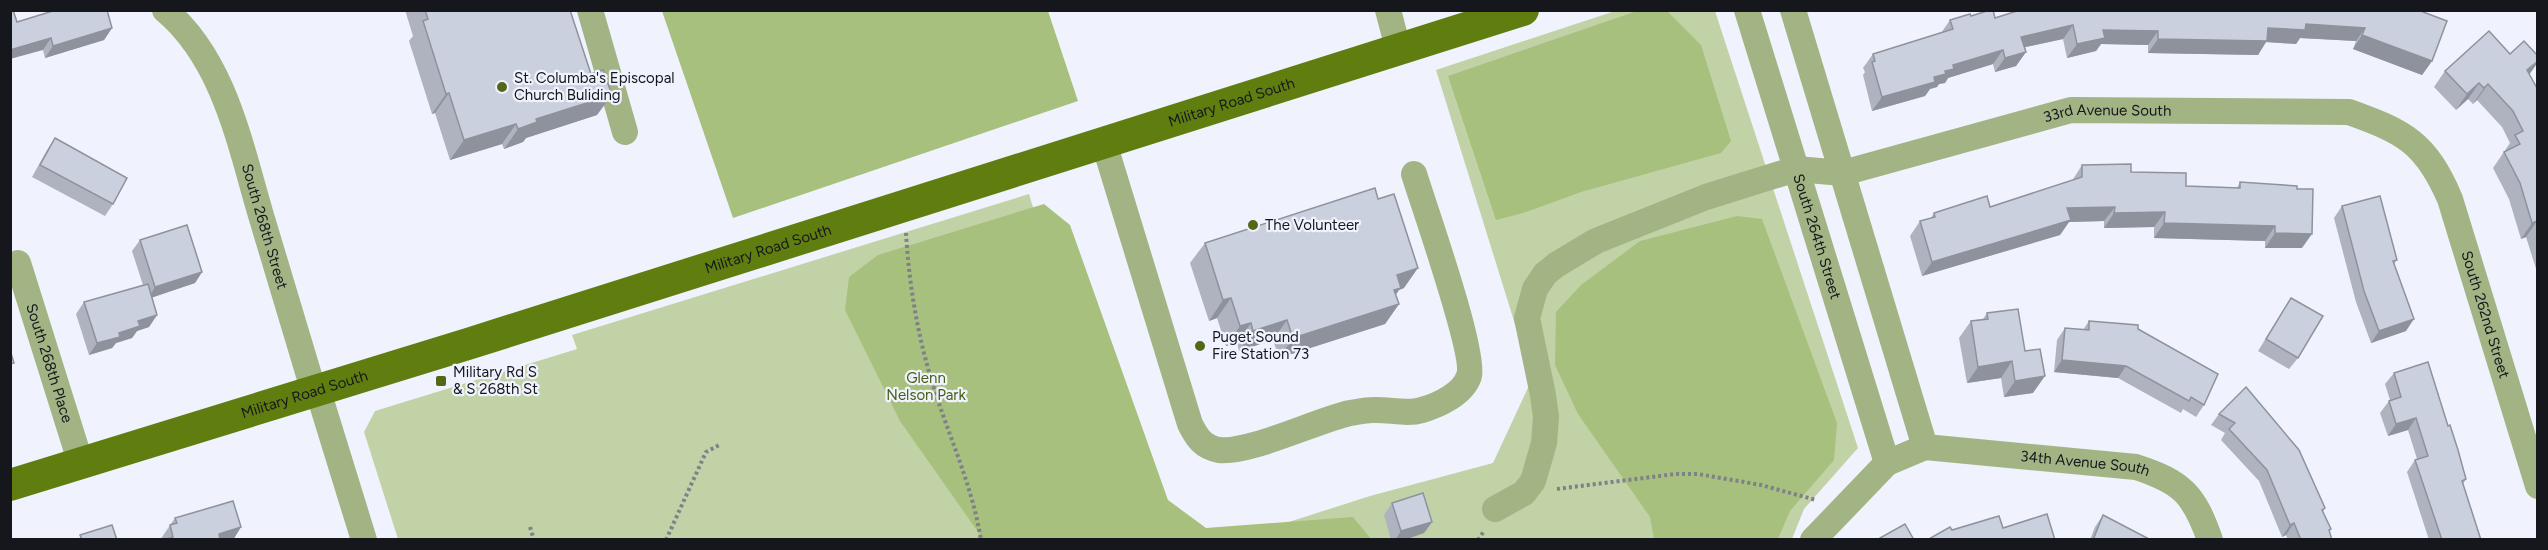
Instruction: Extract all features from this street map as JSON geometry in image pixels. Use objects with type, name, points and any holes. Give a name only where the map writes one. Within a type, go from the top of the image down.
[{"type":"main road","name":"Military Road South","points":[[10,485],[316,392],[1523,10]]},
{"type":"street","name":"South 268th Street","points":[[165,10],[183,25],[208,63],[231,117],[364,540]]},
{"type":"street","points":[[590,10],[625,132]]},
{"type":"street","points":[[1388,10],[1398,48]]},
{"type":"street","name":"South 264th Street","points":[[1747,10],[1887,463]]},
{"type":"street","points":[[1793,10],[1925,447],[1887,463],[1813,540]]},
{"type":"street","name":"33rd Avenue South","points":[[1796,170],[1843,173],[2071,110],[2349,112],[2386,125],[2420,147]]},
{"type":"street","points":[[1104,143],[1190,424],[1196,437],[1206,446],[1221,450],[1253,444],[1348,414],[1374,409],[1394,412],[1421,411],[1457,393],[1469,376],[1462,328],[1414,174]]},
{"type":"street","name":"South 262nd Street","points":[[2420,147],[2439,174],[2450,200],[2538,486]]},
{"type":"street","points":[[1495,509],[1524,493],[1533,481],[1544,444],[1546,417],[1543,394],[1527,318],[1535,289],[1545,274],[1578,251],[1640,222],[1706,197],[1796,170]]},
{"type":"street","name":"South 268th Place","points":[[18,263],[81,464]]},
{"type":"street","name":"34th Avenue South","points":[[1925,447],[2136,467],[2163,476],[2186,492],[2200,510],[2210,540]]},
{"type":"path","points":[[906,232],[908,274],[918,327],[932,383],[967,481],[981,540]]},
{"type":"path","points":[[666,540],[706,453],[722,444]]},
{"type":"path","points":[[1524,493],[1675,474],[1698,474],[1777,489],[1842,509]]},
{"type":"path","points":[[530,527],[534,540]]},
{"type":"green space","points":[[662,11],[1048,11],[1078,101],[733,218]]},
{"type":"green space","points":[[1615,11],[1715,11],[1858,448],[1804,509],[1792,539],[1233,540],[1370,496],[1493,463],[1532,379],[1436,70]]},
{"type":"green space","points":[[1637,11],[1667,11],[1701,45],[1731,141],[1721,153],[1581,192],[1496,220],[1448,76]]},
{"type":"green space","name":"Glenn Nelson Park","points":[[1029,194],[1132,539],[398,539],[364,432],[375,411],[577,349],[572,335]]},
{"type":"green space","points":[[1044,204],[1070,225],[1168,500],[1206,528],[1353,517],[1371,539],[983,539],[900,421],[845,310],[849,277],[878,255]]},
{"type":"green space","points":[[1737,216],[1762,219],[1837,423],[1834,460],[1790,511],[1778,539],[1654,539],[1650,517],[1578,414],[1555,365],[1556,312],[1581,285],[1640,241]]},
{"type":"building","points":[[10,10],[13,10],[17,22],[56,10],[107,10],[112,28],[53,46],[51,38],[10,50]]},
{"type":"building","name":"St. Columba's Episcopal Church Buliding","points":[[425,10],[570,10],[591,74],[603,70],[612,95],[536,119],[537,122],[518,129],[516,124],[464,140],[449,93],[446,94],[423,21],[428,19]]},
{"type":"building","points":[[1993,10],[1995,18],[2020,10],[2418,10],[2447,21],[2432,61],[2362,35],[2365,28],[2306,24],[2305,30],[2268,28],[2267,41],[2158,39],[2158,31],[2103,30],[2105,38],[2077,44],[2073,25],[2021,37],[2026,52],[2005,58],[2003,50],[1953,65],[1954,69],[1934,77],[1935,82],[1882,97],[1872,62],[1875,61],[1873,54],[1953,29],[1950,20]]},
{"type":"building","points":[[2489,31],[2510,54],[2524,41],[2538,56],[2538,61],[2527,70],[2538,90],[2538,223],[2537,221],[2532,223],[2520,183],[2504,152],[2520,144],[2515,135],[2523,131],[2513,111],[2488,84],[2484,88],[2479,83],[2467,94],[2445,71]]},
{"type":"building","points":[[55,138],[127,178],[113,204],[40,165]]},
{"type":"building","points":[[2131,164],[2131,172],[2186,173],[2186,186],[2240,188],[2240,182],[2313,189],[2312,234],[2275,233],[2275,226],[2164,223],[2165,212],[2114,213],[2115,207],[2067,208],[2071,220],[1932,262],[1920,221],[1935,217],[1934,213],[1987,196],[1990,207],[2082,177],[2082,165]]},
{"type":"building","points":[[1375,188],[1378,199],[1394,194],[1418,268],[1397,275],[1401,288],[1394,290],[1399,304],[1293,338],[1287,320],[1253,331],[1251,323],[1240,326],[1231,298],[1223,300],[1205,243]]},
{"type":"building","points":[[2380,196],[2397,260],[2393,261],[2414,319],[2379,331],[2364,291],[2342,206]]},
{"type":"building","points":[[187,225],[202,272],[155,287],[140,240]]},
{"type":"building","points":[[148,284],[157,315],[138,321],[140,326],[119,333],[120,337],[97,343],[84,302]]},
{"type":"building","points":[[2291,298],[2323,316],[2298,358],[2266,339]]},
{"type":"building","points":[[2018,309],[2025,351],[2040,349],[2045,376],[2015,381],[2012,361],[1978,367],[1971,321],[1988,319],[1987,313]]},
{"type":"building","points":[[2089,321],[2138,325],[2138,329],[2218,374],[2204,405],[2191,397],[2189,401],[2126,366],[2062,360],[2065,328],[2089,330]]},
{"type":"building","points":[[10,350],[14,363],[10,364]]},
{"type":"building","points":[[2428,362],[2458,450],[2466,479],[2462,481],[2481,540],[2442,540],[2415,460],[2428,456],[2416,418],[2396,424],[2389,401],[2401,397],[2394,373]]},
{"type":"building","points":[[2246,387],[2299,450],[2325,508],[2322,510],[2331,529],[2329,530],[2332,540],[2301,540],[2294,523],[2290,525],[2267,470],[2229,429],[2235,423],[2219,414]]},
{"type":"building","points":[[1423,493],[1432,522],[1401,531],[1392,503]]},
{"type":"building","points":[[233,501],[241,527],[219,534],[220,540],[165,540],[173,537],[170,525],[177,523],[175,518]]},
{"type":"building","points":[[2047,514],[2055,540],[1927,540],[1950,527],[1952,530],[1999,516],[2003,528]]},
{"type":"building","points":[[2103,515],[2149,539],[2093,540]]},
{"type":"building","points":[[1905,524],[1914,540],[1880,540],[1880,538]]},
{"type":"building","points":[[112,525],[117,540],[82,540],[80,535]]},
{"type":"place","name":"St. Columba's Episcopal Church Buliding","points":[[502,87]]},
{"type":"place","name":"The Volunteer","points":[[1253,225]]},
{"type":"place","name":"Puget Sound Fire Station 73","points":[[1200,346]]},
{"type":"place","name":"Military Rd S & S 268th St","points":[[441,381]]}]
